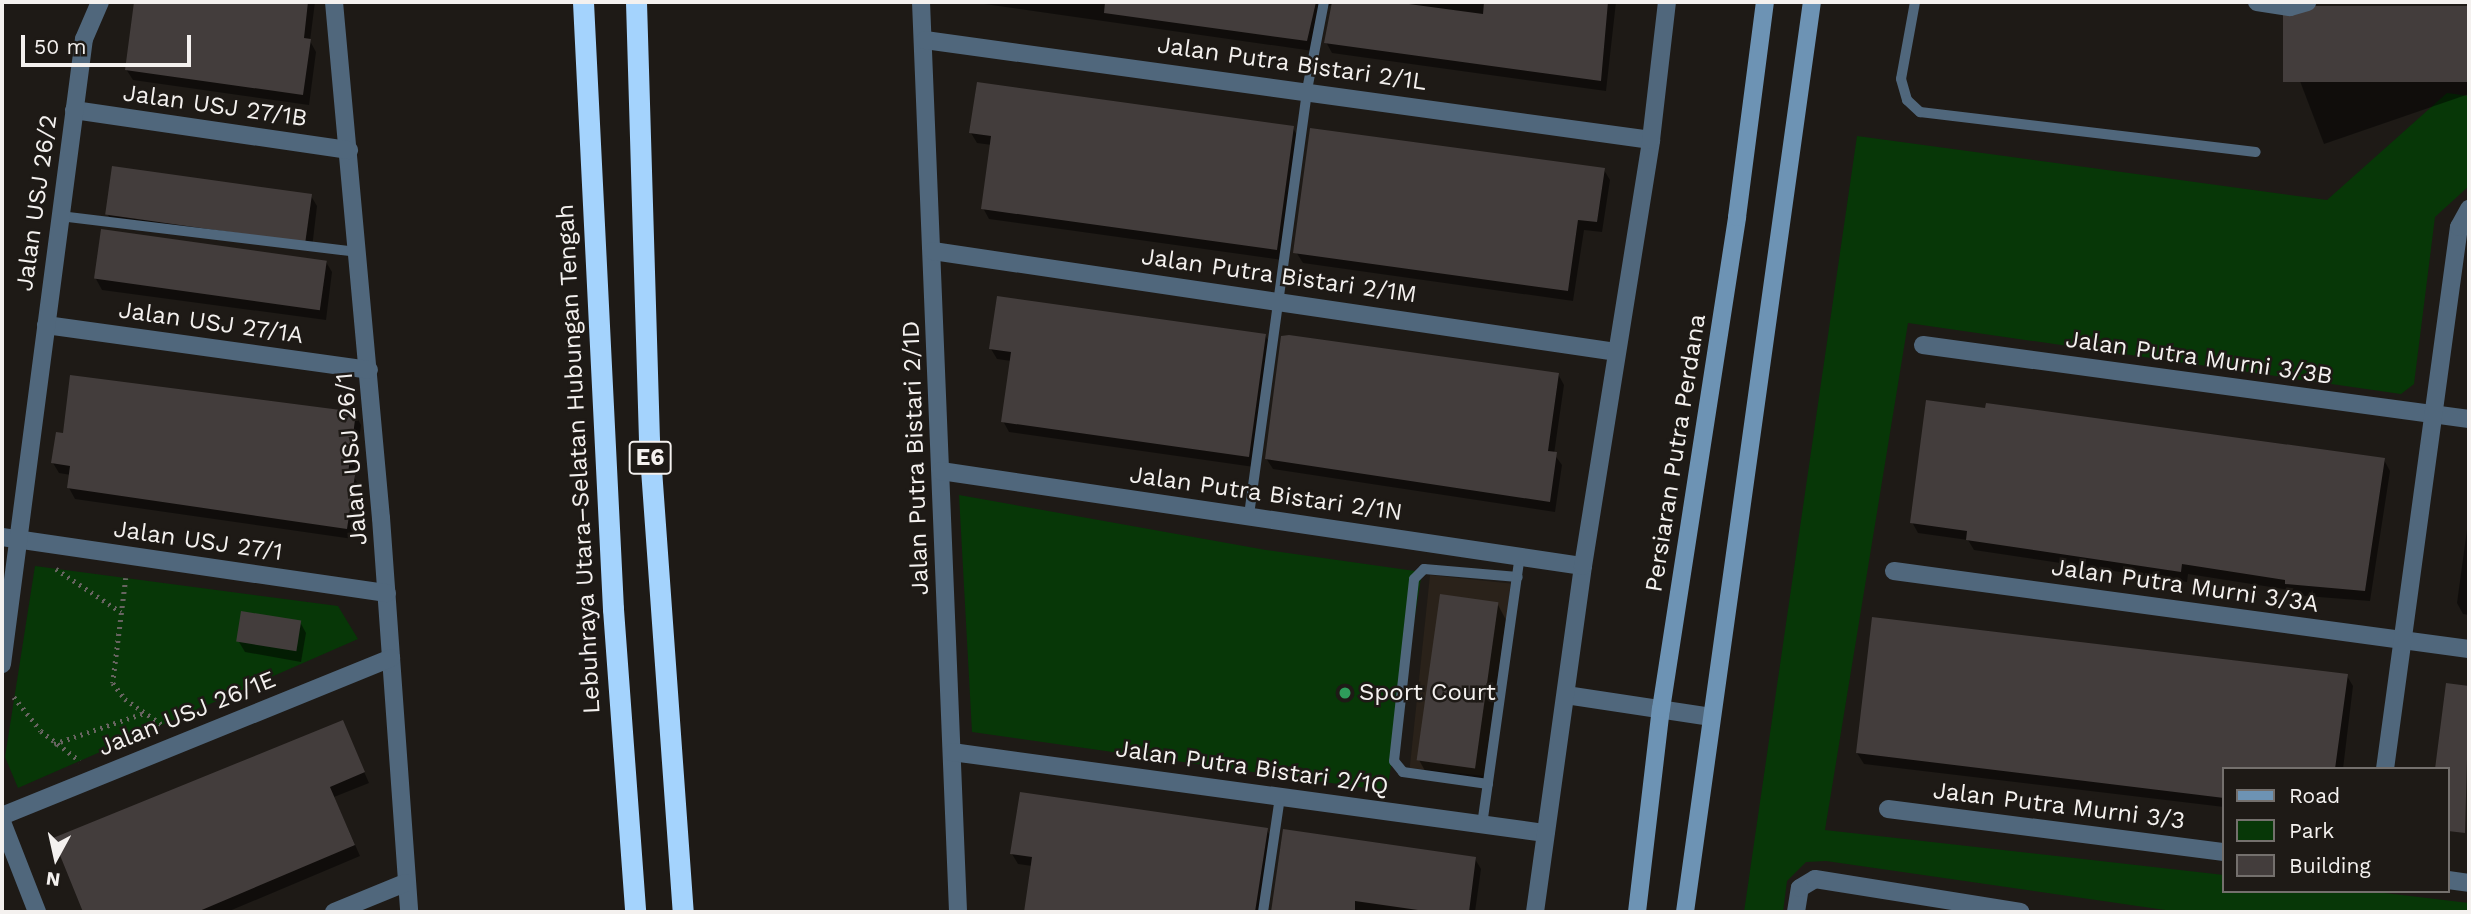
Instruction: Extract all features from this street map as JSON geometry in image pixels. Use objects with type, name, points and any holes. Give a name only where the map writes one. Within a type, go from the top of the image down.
[{"type":"highway","name":"Lebuhraya Utara–Selatan Hubungan Tengah","points":[[583,2],[613,609],[635,912]]},
{"type":"highway","name":"E6","points":[[636,2],[650,469],[683,912]]},
{"type":"main road","name":"Persiaran Putra Perdana","points":[[1637,912],[1661,709],[1765,2]]},
{"type":"main road","points":[[1685,912],[1812,2]]},
{"type":"street","name":"Jalan USJ 26/2","points":[[2,664],[9,538],[46,325],[84,39],[100,2]]},
{"type":"street","name":"Jalan USJ 26/1","points":[[334,2],[369,370],[409,912]]},
{"type":"street","name":"Jalan Putra Bistari 2/1D","points":[[921,2],[925,40],[958,912]]},
{"type":"street","points":[[1535,912],[1583,566],[1651,140],[1667,2]]},
{"type":"street","points":[[2257,2],[2290,7],[2307,2]]},
{"type":"street","name":"Jalan Putra Bistari 2/1L","points":[[925,40],[1307,90],[1651,140]]},
{"type":"street","name":"Jalan USJ 27/1B","points":[[74,110],[349,150]]},
{"type":"street","points":[[2385,767],[2459,227],[2469,209]]},
{"type":"street","name":"Jalan Putra Bistari 2/1M","points":[[933,251],[1280,300],[1616,352]]},
{"type":"street","name":"Jalan USJ 27/1A","points":[[46,325],[369,370]]},
{"type":"street","name":"Jalan Putra Murni 3/3B","points":[[1923,345],[2469,419]]},
{"type":"street","name":"Jalan Putra Bistari 2/1N","points":[[941,471],[1583,566]]},
{"type":"street","name":"Jalan USJ 27/1","points":[[9,538],[387,593]]},
{"type":"street","name":"Jalan Putra Murni 3/3A","points":[[1894,572],[2469,649]]},
{"type":"street","name":"Jalan USJ 26/1E","points":[[2,816],[391,658]]},
{"type":"street","points":[[1566,695],[1711,717]]},
{"type":"street","name":"Jalan Putra Bistari 2/1Q","points":[[952,752],[1545,833]]},
{"type":"street","name":"Jalan Putra Murni 3/3","points":[[1888,809],[2222,852]]},
{"type":"street","points":[[2,822],[37,912]]},
{"type":"street","points":[[1796,912],[1800,888],[1815,879],[2020,912]]},
{"type":"street","points":[[2450,880],[2469,883]]},
{"type":"street","points":[[334,912],[405,883]]},
{"type":"lane","points":[[1249,515],[1307,90],[1324,2]]},
{"type":"lane","points":[[1915,2],[1901,79],[1907,100],[1920,112],[2256,152]]},
{"type":"lane","points":[[60,216],[359,252]]},
{"type":"lane","points":[[1482,825],[1520,556]]},
{"type":"lane","points":[[1488,784],[1403,772],[1394,761],[1414,579],[1424,569],[1518,578]]},
{"type":"lane","points":[[1263,912],[1280,797]]},
{"type":"path","points":[[56,569],[121,612]]},
{"type":"path","points":[[126,578],[113,683],[125,699],[163,724]]},
{"type":"path","points":[[14,697],[54,744],[80,761]]},
{"type":"path","points":[[54,744],[145,713]]},
{"type":"shaded area","points":[[1430,575],[1511,583],[1490,776],[1410,768]]},
{"type":"green space","points":[[2447,93],[2469,96],[2469,186],[2435,217],[2414,384],[2401,394],[1908,323],[1825,830],[2222,875],[2222,893],[2385,893],[2469,903],[2469,912],[2179,912],[1826,861],[1806,862],[1787,881],[1783,912],[1744,912],[1857,136],[2327,200]]},
{"type":"green space","points":[[959,495],[1266,550],[1422,572],[1387,791],[972,732]]},
{"type":"green space","points":[[35,566],[338,606],[358,639],[18,788],[5,757]]},
{"type":"building","points":[[134,2],[308,2],[304,38],[311,39],[303,95],[125,70]]},
{"type":"building","points":[[1105,2],[1316,2],[1307,41],[1104,13]]},
{"type":"building","points":[[1332,2],[1394,2],[1483,14],[1484,2],[1608,2],[1601,81],[1324,43]]},
{"type":"building","points":[[2283,6],[2469,6],[2469,82],[2283,82]]},
{"type":"building","points":[[977,82],[1294,126],[1277,250],[981,209],[991,136],[969,133]]},
{"type":"building","points":[[1310,128],[1605,168],[1597,222],[1578,220],[1568,291],[1293,253]]},
{"type":"building","points":[[112,166],[312,194],[305,243],[105,215]]},
{"type":"building","points":[[101,229],[327,261],[320,310],[94,279]]},
{"type":"building","points":[[997,296],[1266,334],[1249,457],[1001,422],[1011,352],[989,349]]},
{"type":"building","points":[[1281,336],[1559,373],[1548,451],[1557,452],[1550,502],[1265,459]]},
{"type":"building","points":[[70,375],[356,412],[348,474],[355,475],[347,529],[67,488],[70,466],[51,463],[56,432],[63,433]]},
{"type":"building","points":[[1926,400],[1985,408],[1986,403],[2385,458],[2365,591],[2285,584],[2285,580],[2182,564],[2181,572],[1966,540],[1967,531],[1910,523]]},
{"type":"building","points":[[1440,594],[1498,602],[1475,769],[1417,760]]},
{"type":"building","points":[[241,611],[301,621],[296,651],[236,642]]},
{"type":"building","points":[[1872,617],[2348,674],[2335,767],[2222,767],[2222,798],[1856,753]]},
{"type":"building","points":[[2446,683],[2469,686],[2465,833],[2450,831],[2450,767],[2435,767]]},
{"type":"building","points":[[343,720],[365,772],[330,787],[355,845],[197,912],[83,912],[53,838]]},
{"type":"building","points":[[1020,792],[1268,828],[1255,912],[1024,912],[1032,857],[1010,854]]},
{"type":"building","points":[[1283,829],[1476,857],[1469,912],[1432,912],[1355,901],[1355,912],[1271,912]]},
{"type":"place","name":"Sport Court","points":[[1345,693]]}]
